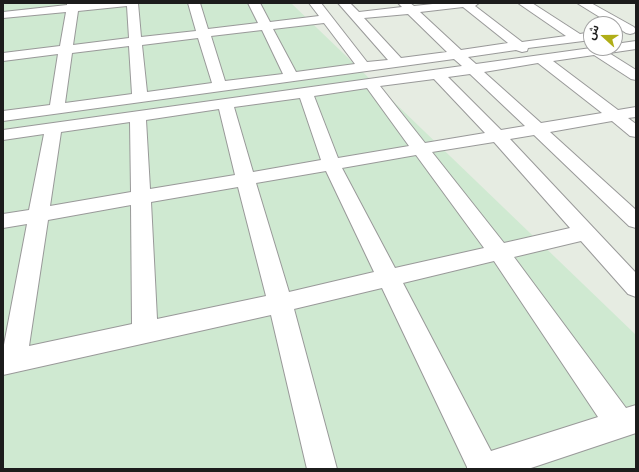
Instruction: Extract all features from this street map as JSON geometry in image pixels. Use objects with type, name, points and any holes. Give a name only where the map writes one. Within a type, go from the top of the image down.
[{"type":"street","points":[[6,14],[73,6],[127,3]]},
{"type":"street","points":[[132,3],[139,107],[145,333]]},
{"type":"street","points":[[194,3],[246,179],[280,303],[322,469]]},
{"type":"street","points":[[254,3],[299,85],[331,164],[483,469],[628,421],[419,149],[315,3]]},
{"type":"street","points":[[344,3],[398,63]]},
{"type":"street","points":[[355,16],[407,6],[467,3],[520,47]]},
{"type":"street","points":[[524,3],[583,36]]},
{"type":"street","points":[[584,3],[633,30]]},
{"type":"street","points":[[73,6],[38,215],[9,362],[280,303],[586,232]]},
{"type":"street","points":[[407,6],[635,219]]},
{"type":"street","points":[[3,57],[327,19]]},
{"type":"street","points":[[623,31],[633,30]]},
{"type":"street","points":[[367,75],[398,63],[583,37]]},
{"type":"street","points":[[623,47],[636,45]]},
{"type":"street","points":[[3,116],[55,118],[367,75],[437,74],[583,53]]},
{"type":"street","points":[[604,56],[636,76]]},
{"type":"street","points":[[541,59],[636,132]]},
{"type":"street","points":[[437,74],[498,136],[636,288]]},
{"type":"street","points":[[3,221],[636,112]]},
{"type":"street","points":[[3,135],[55,118]]},
{"type":"green space","points":[[3,3],[291,3],[636,335],[636,469],[3,469]]}]
